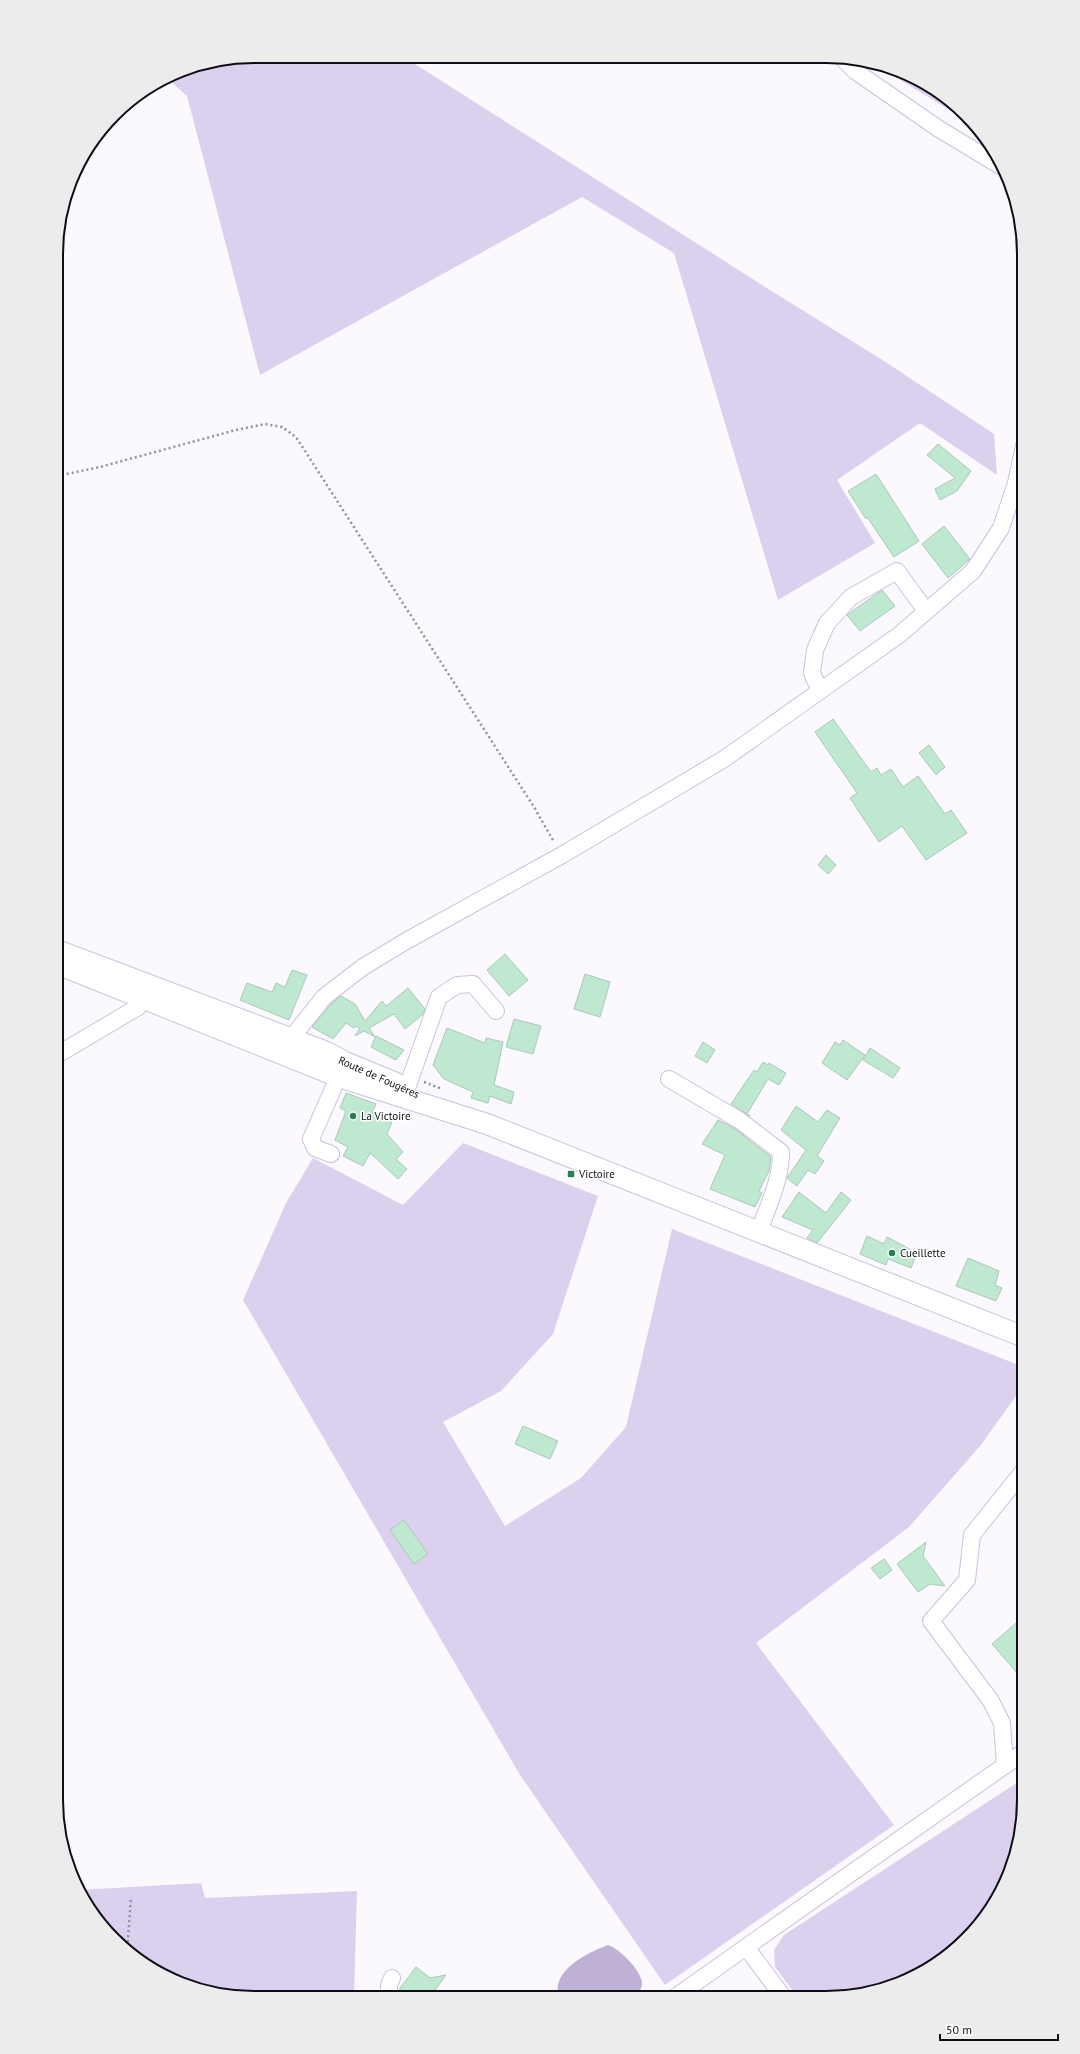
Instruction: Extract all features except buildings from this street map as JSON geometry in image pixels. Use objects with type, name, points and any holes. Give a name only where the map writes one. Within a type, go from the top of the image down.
[{"type":"main road","name":"Route de Fougères","points":[[63,952],[132,978],[215,1019]]},
{"type":"main road","points":[[63,966],[139,998]]},
{"type":"main road","points":[[132,978],[139,998]]},
{"type":"main road","name":"Route de Fougères","points":[[139,998],[158,993],[215,1019],[293,1040],[327,1052],[342,1070],[407,1088],[464,1117]]},
{"type":"main road","points":[[215,1019],[306,1064],[342,1070],[400,1098],[464,1117],[674,1197],[1017,1333]]},
{"type":"main road","points":[[293,1040],[306,1064]]},
{"type":"street","points":[[849,65],[855,71],[939,129],[993,162]]},
{"type":"street","points":[[293,1040],[297,1030],[324,997],[363,967],[406,940],[562,855],[724,759],[899,635],[973,571],[1001,528],[1017,478]]},
{"type":"street","points":[[820,691],[812,673],[815,650],[827,623],[851,597],[897,571],[926,611]]},
{"type":"street","points":[[407,1088],[439,997],[457,985],[473,984],[496,1011]]},
{"type":"street","points":[[63,1051],[138,1007],[139,998]]},
{"type":"street","points":[[331,1154],[315,1148],[311,1139],[342,1070]]},
{"type":"street","points":[[669,1079],[739,1120],[781,1152],[781,1166],[775,1190],[759,1232]]},
{"type":"street","points":[[1005,1765],[1002,1723],[991,1701],[931,1621],[967,1580],[972,1535],[1017,1479]]},
{"type":"street","points":[[684,1991],[1017,1757]]},
{"type":"street","points":[[746,1947],[779,1991]]},
{"type":"street","points":[[389,1991],[389,1985],[392,1978]]},
{"type":"path","points":[[63,475],[100,467],[236,430],[265,424],[282,427],[289,431],[296,437],[334,496],[530,801],[562,855]]},
{"type":"path","points":[[128,1944],[131,1897]]},
{"type":"shaded area","points":[[241,63],[413,63],[884,361],[994,434],[997,475],[920,423],[837,480],[875,543],[778,600],[674,253],[582,197],[260,375],[187,96],[171,82],[192,73]]},
{"type":"shaded area","points":[[892,75],[911,83],[932,95],[956,114]]},
{"type":"shaded area","points":[[463,1143],[598,1196],[553,1334],[501,1391],[443,1422],[505,1526],[581,1478],[626,1427],[672,1229],[1017,1364],[1017,1395],[980,1446],[909,1527],[756,1643],[894,1825],[665,1985],[520,1775],[243,1300],[286,1203],[313,1158],[403,1205]]},
{"type":"shaded area","points":[[1017,1783],[1017,1813],[1013,1837],[1007,1862],[997,1885],[985,1906],[970,1926],[952,1944],[932,1959],[911,1971],[888,1981],[863,1987],[839,1991],[793,1991],[775,1967],[774,1950],[784,1935]]},
{"type":"shaded area","points":[[201,1883],[205,1898],[357,1891],[354,1991],[241,1991],[192,1981],[158,1965],[128,1944],[102,1916],[86,1890]]},
{"type":"shaded area","points":[[608,1945],[613,1947],[630,1961],[641,1979],[642,1986],[640,1991],[558,1991],[560,1979],[565,1971],[581,1958]]},
{"type":"place","name":"La Victoire","points":[[353,1116]]},
{"type":"place","name":"Victoire","points":[[571,1174]]},
{"type":"place","name":"Cueillette","points":[[892,1253]]}]
